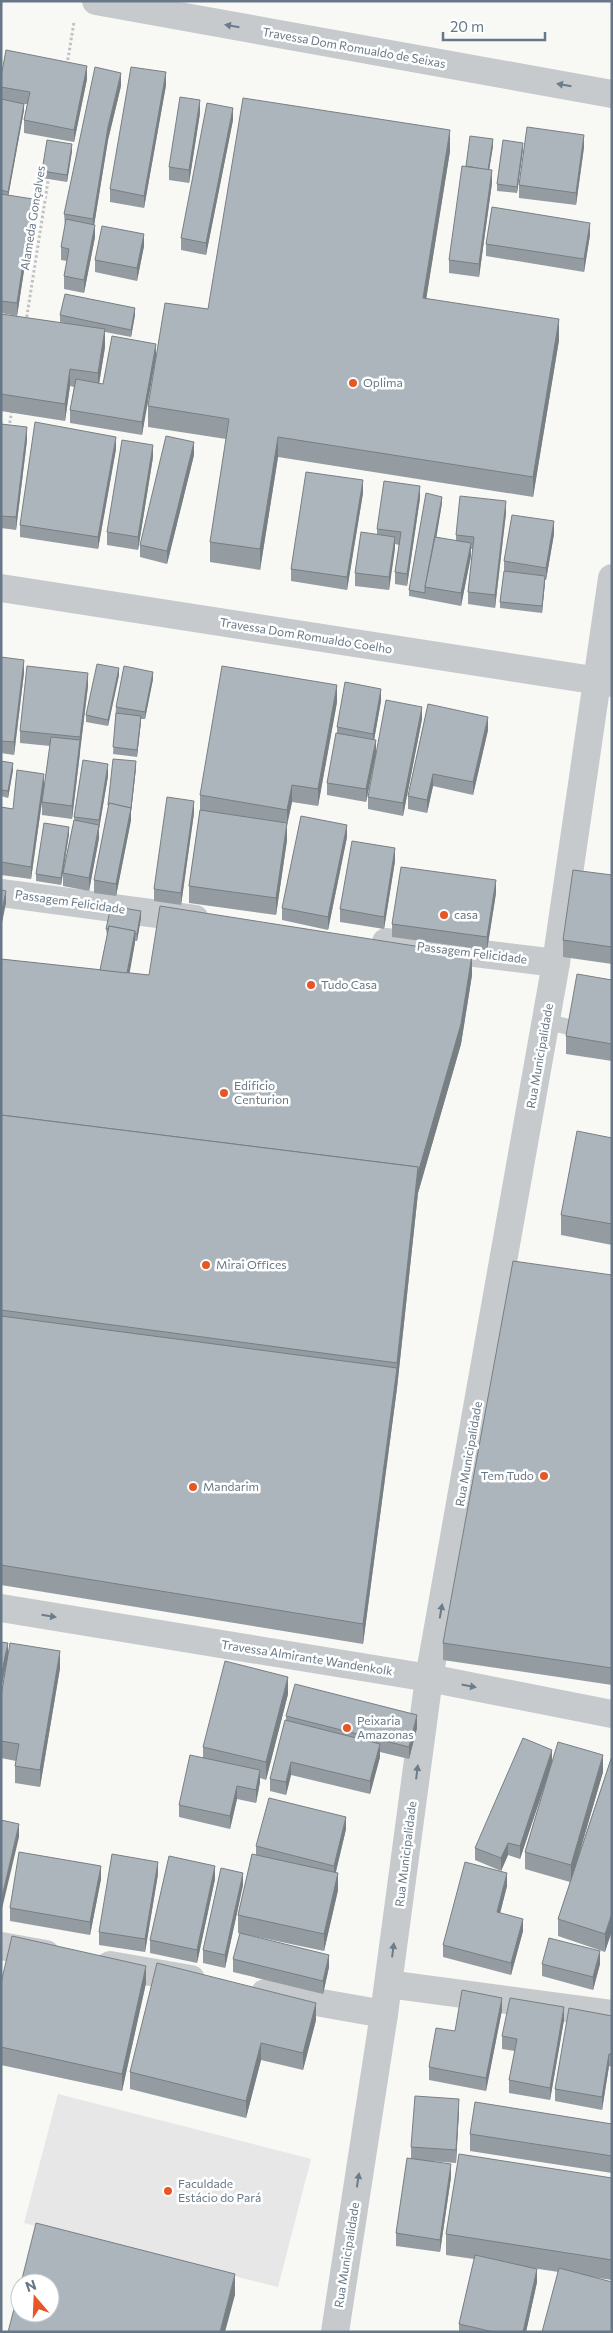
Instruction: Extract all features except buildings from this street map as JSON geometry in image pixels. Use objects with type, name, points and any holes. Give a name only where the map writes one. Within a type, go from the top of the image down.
[{"type":"street","name":"Travessa Dom Romualdo de Seixas","points":[[96,1],[612,94]]},
{"type":"street","name":"Rua Municipalidade","points":[[335,2332],[389,1984],[429,1678],[546,1022],[604,682],[612,578]]},
{"type":"street","name":"Travessa Dom Romualdo Coelho","points":[[1,588],[604,682]]},
{"type":"street","name":"Passagem Felicidade","points":[[1,893],[220,922]]},
{"type":"street","name":"Passagem Felicidade","points":[[358,939],[556,963]]},
{"type":"street","name":"Travessa Almirante Wandenkolk","points":[[1,1608],[429,1678],[612,1714]]},
{"type":"street","points":[[1,1946],[384,2014]]},
{"type":"street","points":[[389,1984],[612,2014]]},
{"type":"lane","points":[[546,1022],[612,1036]]},
{"type":"path","points":[[65,74],[74,19]]},
{"type":"path","name":"Alameda Gonçalves","points":[[25,325],[50,170]]},
{"type":"path","points":[[1,430],[8,432],[13,402]]},
{"type":"shaded area","name":"Faculdade Estácio do Pará","points":[[58,2094],[311,2159],[278,2287],[24,2223]]},
{"type":"place","name":"Oplima","points":[[353,383]]},
{"type":"place","name":"casa","points":[[444,915]]},
{"type":"place","name":"Tudo Casa","points":[[311,985]]},
{"type":"place","name":"Edificio Centurion","points":[[224,1093]]},
{"type":"place","name":"Mirai Offices","points":[[206,1265]]},
{"type":"place","name":"Tem Tudo","points":[[544,1476]]},
{"type":"place","name":"Mandarim","points":[[193,1487]]},
{"type":"place","name":"Peixaria Amazonas","points":[[347,1728]]},
{"type":"place","name":"Faculdade Estácio do Pará","points":[[168,2191]]}]
